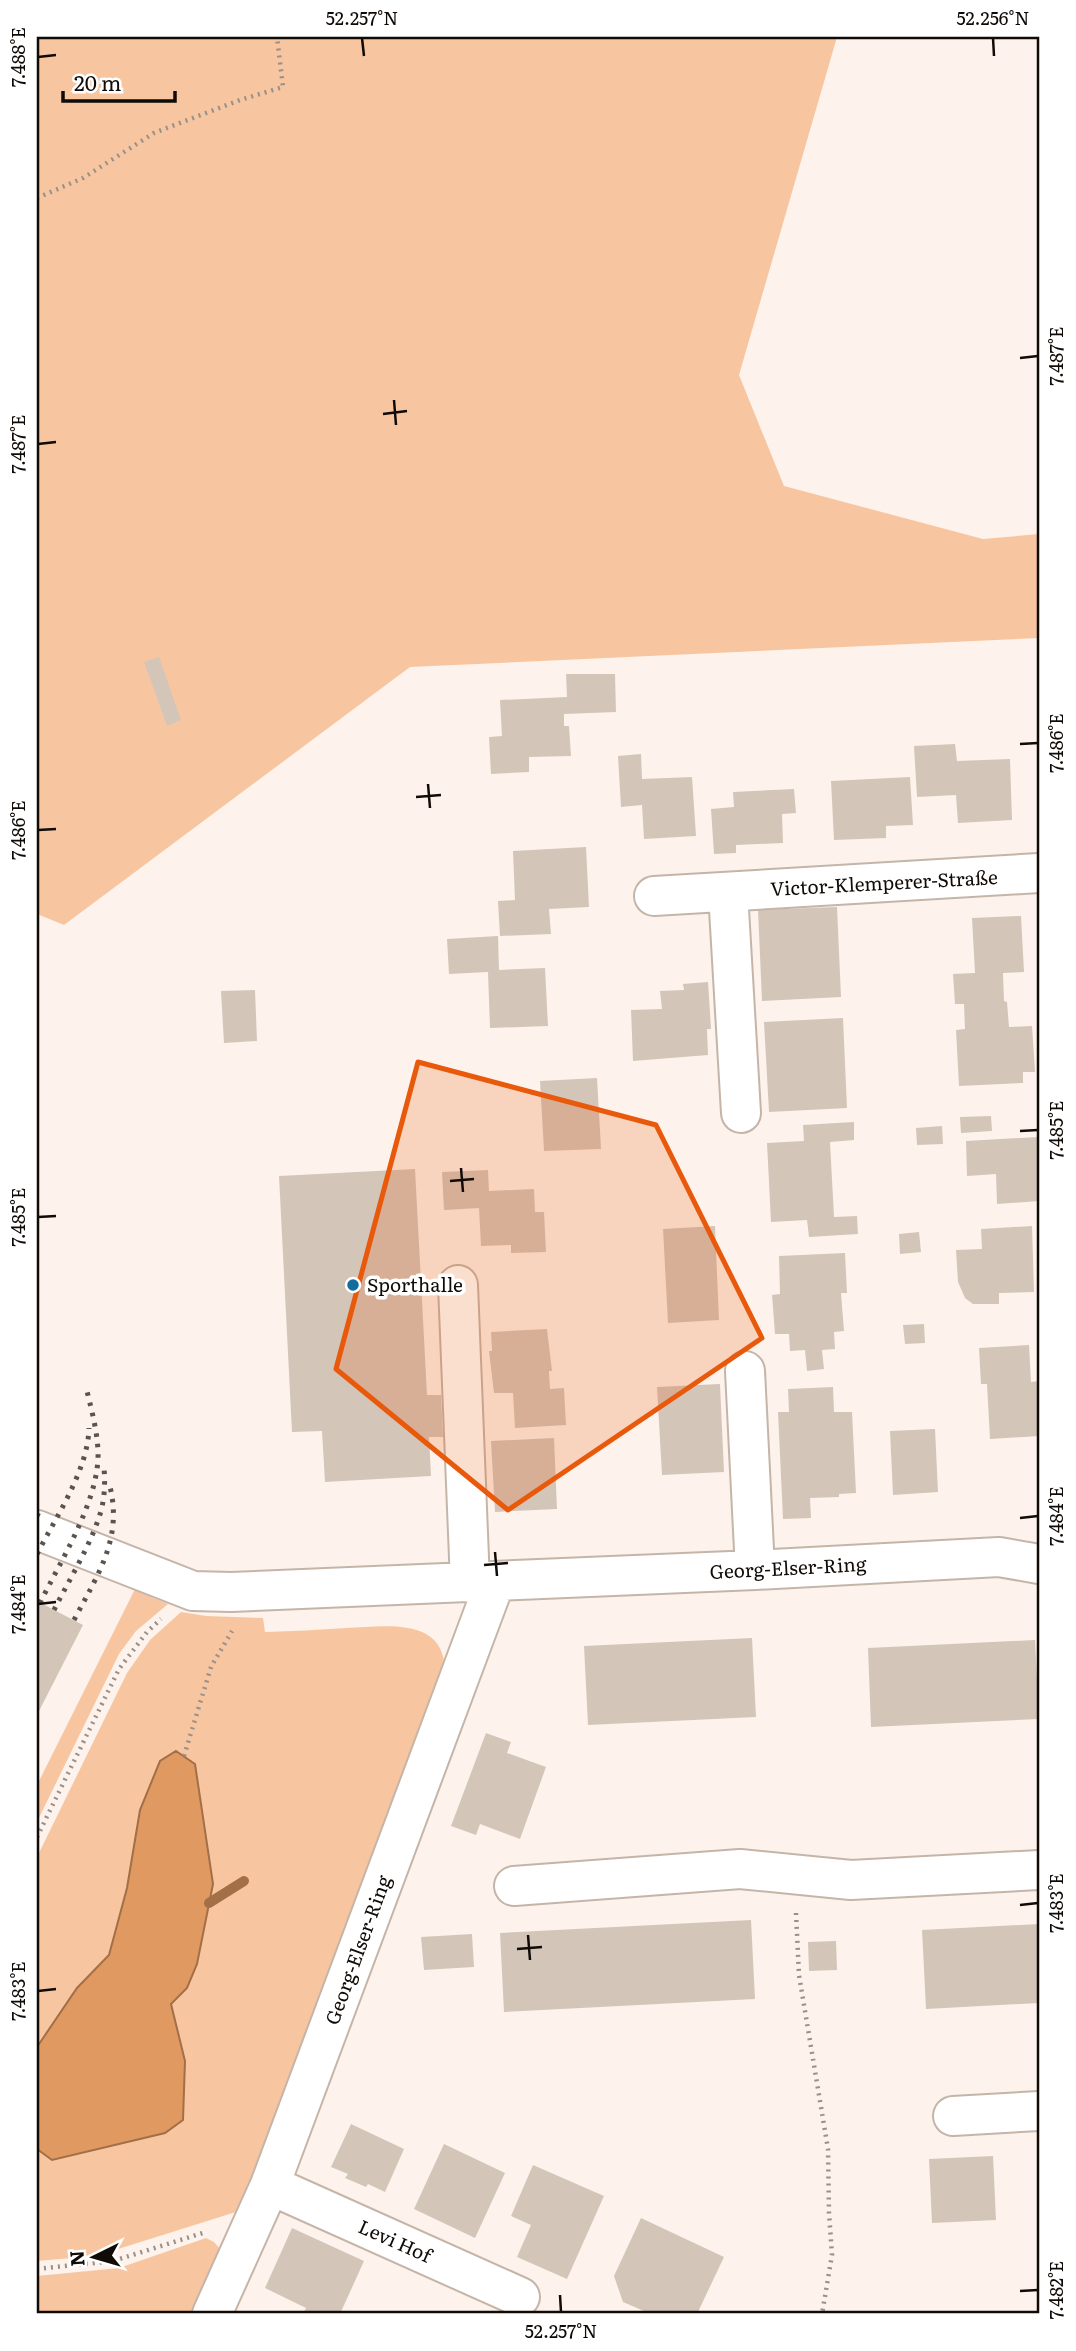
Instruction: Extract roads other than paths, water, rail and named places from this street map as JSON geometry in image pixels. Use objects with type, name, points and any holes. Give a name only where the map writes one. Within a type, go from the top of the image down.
[{"type":"street","name":"Victor-Klemperer-Straße","points":[[654,896],[1039,873]]},
{"type":"street","points":[[728,892],[741,1113]]},
{"type":"street","points":[[458,1285],[482,1582]]},
{"type":"street","points":[[745,1371],[755,1570]]},
{"type":"street","name":"Georg-Elser-Ring","points":[[37,1531],[193,1591],[231,1592],[482,1582],[999,1556],[1039,1564]]},
{"type":"street","name":"Georg-Elser-Ring","points":[[212,2314],[270,2185],[482,1582]]},
{"type":"street","points":[[514,1886],[740,1869],[851,1880],[1039,1870]]},
{"type":"street","points":[[953,2116],[1039,2111]]},
{"type":"street","name":"Levi Hof","points":[[270,2185],[520,2297]]},
{"type":"waterway","points":[[209,1903],[244,1881]]},
{"type":"railway","points":[[40,1603],[78,1529],[93,1489],[98,1451],[86,1387]]},
{"type":"railway","points":[[37,1554],[77,1477],[89,1428]]},
{"type":"railway","points":[[54,1610],[97,1524],[105,1484],[104,1467]]},
{"type":"railway","points":[[74,1620],[100,1571],[111,1538],[113,1503],[109,1483]]},
{"type":"railway","points":[[37,1516],[40,1510]]},
{"type":"place","name":"Sporthalle","points":[[353,1285]]}]
